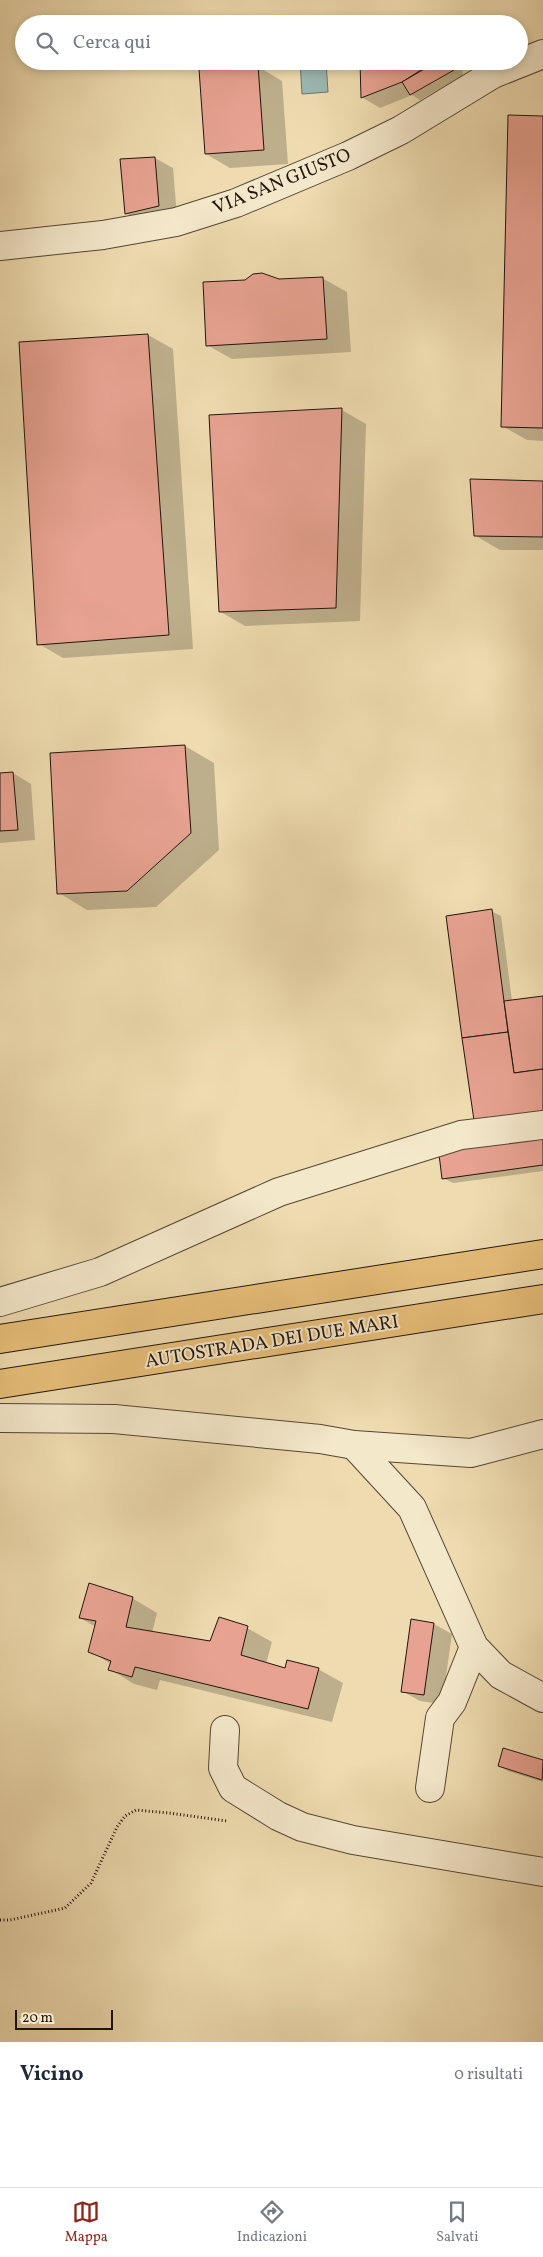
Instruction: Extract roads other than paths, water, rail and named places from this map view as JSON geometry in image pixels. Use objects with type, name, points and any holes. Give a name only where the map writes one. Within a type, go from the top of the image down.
[{"type":"highway","points":[[0,1339],[543,1254]]},
{"type":"highway","name":"AUTOSTRADA DEI DUE MARI","points":[[0,1384],[543,1299]]},
{"type":"street","name":"VIA SAN GIUSTO","points":[[528,60],[543,54]]},
{"type":"street","name":"VIA SAN GIUSTO","points":[[0,246],[103,234],[176,222],[236,203],[348,156],[401,130],[493,74],[503,70]]},
{"type":"street","points":[[0,1302],[100,1272],[279,1192],[461,1135],[543,1125]]},
{"type":"street","points":[[0,1418],[114,1419],[320,1439],[354,1445],[471,1453],[543,1434]]},
{"type":"street","points":[[354,1445],[412,1508],[474,1647],[501,1675],[543,1698]]},
{"type":"street","points":[[430,1788],[432,1717],[452,1702],[474,1647]]},
{"type":"street","points":[[225,1730],[223,1768],[233,1788],[278,1816],[302,1826],[353,1840],[543,1872]]},
{"type":"water","points":[[301,70],[327,70],[328,92],[302,94]]}]
